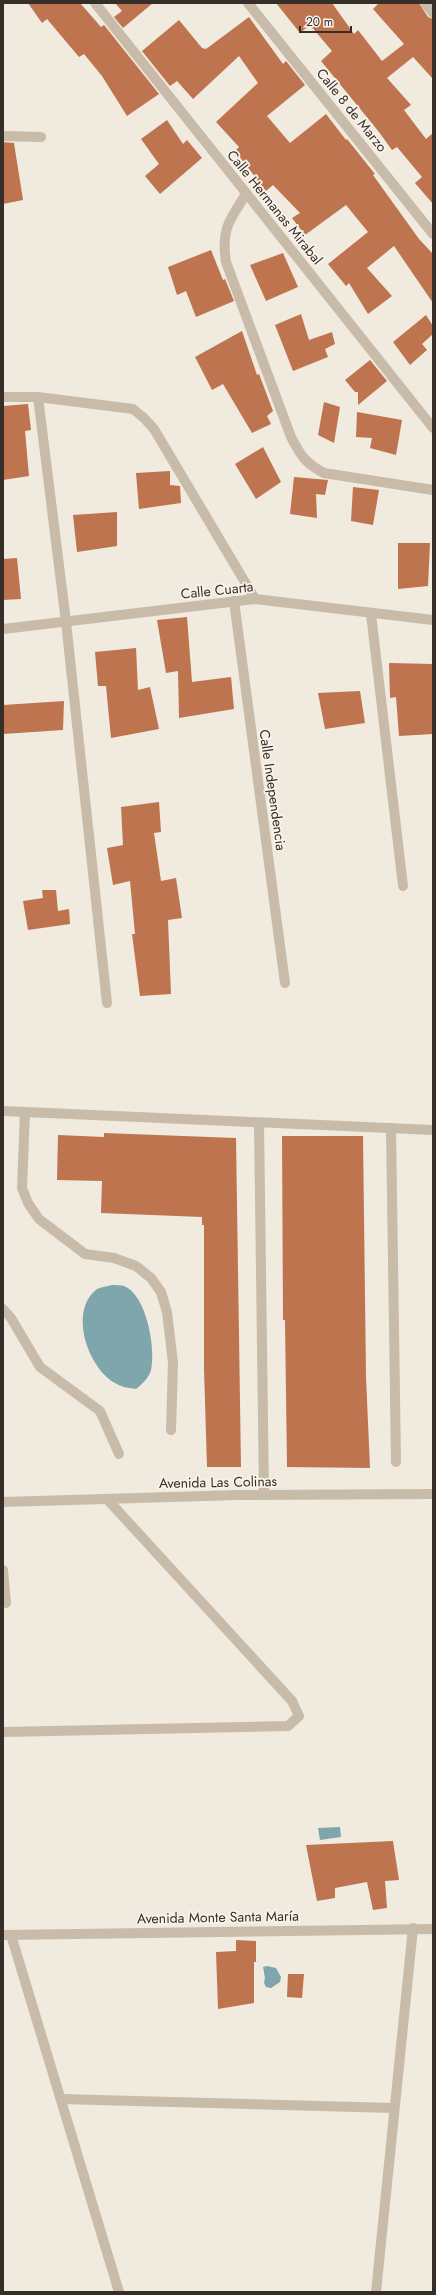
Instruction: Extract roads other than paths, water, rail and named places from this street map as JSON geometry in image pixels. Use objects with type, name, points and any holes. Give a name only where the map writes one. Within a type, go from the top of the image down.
[{"type":"street","name":"Calle Hermanas Mirabal","points":[[95,3],[433,428]]},
{"type":"street","name":"Calle 8 de Marzo","points":[[248,3],[433,234]]},
{"type":"street","points":[[425,3],[433,13]]},
{"type":"street","points":[[3,136],[41,137]]},
{"type":"street","points":[[246,194],[227,225],[223,243],[226,262],[289,430],[300,455],[308,465],[324,473],[433,490]]},
{"type":"street","points":[[3,397],[38,397],[133,409],[154,428],[255,599]]},
{"type":"street","points":[[38,397],[66,622],[107,1003]]},
{"type":"street","name":"Calle Cuarta","points":[[3,629],[255,599],[371,614],[433,620]]},
{"type":"street","name":"Calle Independencia","points":[[234,601],[285,983]]},
{"type":"street","points":[[371,614],[403,886]]},
{"type":"street","points":[[3,1111],[433,1130]]},
{"type":"street","points":[[25,1112],[22,1188],[28,1203],[39,1219],[85,1254],[114,1258],[136,1266],[151,1278],[161,1292],[167,1312],[173,1363],[171,1430]]},
{"type":"street","points":[[259,1123],[264,1495]]},
{"type":"street","points":[[390,1128],[396,1462]]},
{"type":"street","points":[[3,1309],[11,1318],[40,1367],[100,1411],[119,1454]]},
{"type":"street","name":"Avenida Las Colinas","points":[[3,1502],[264,1495],[433,1494]]},
{"type":"street","points":[[3,1732],[288,1726],[298,1716],[292,1701],[107,1499]]},
{"type":"street","points":[[3,1570],[6,1603]]},
{"type":"street","points":[[376,2292],[413,1928]]},
{"type":"street","name":"Avenida Monte Santa María","points":[[7,1935],[413,1928],[433,1929]]},
{"type":"street","points":[[7,1935],[61,2099],[119,2292]]},
{"type":"street","points":[[61,2099],[394,2108]]},
{"type":"water","points":[[112,1285],[124,1286],[132,1291],[139,1300],[144,1311],[151,1337],[151,1370],[147,1378],[136,1389],[115,1383],[105,1376],[97,1365],[85,1339],[83,1324],[84,1311],[88,1299],[97,1289]]},
{"type":"water","points":[[340,1827],[341,1837],[320,1840],[318,1828]]},
{"type":"water","points":[[267,1966],[276,1968],[281,1977],[280,1982],[271,1988],[266,1987],[264,1983],[265,1978],[263,1967]]}]
